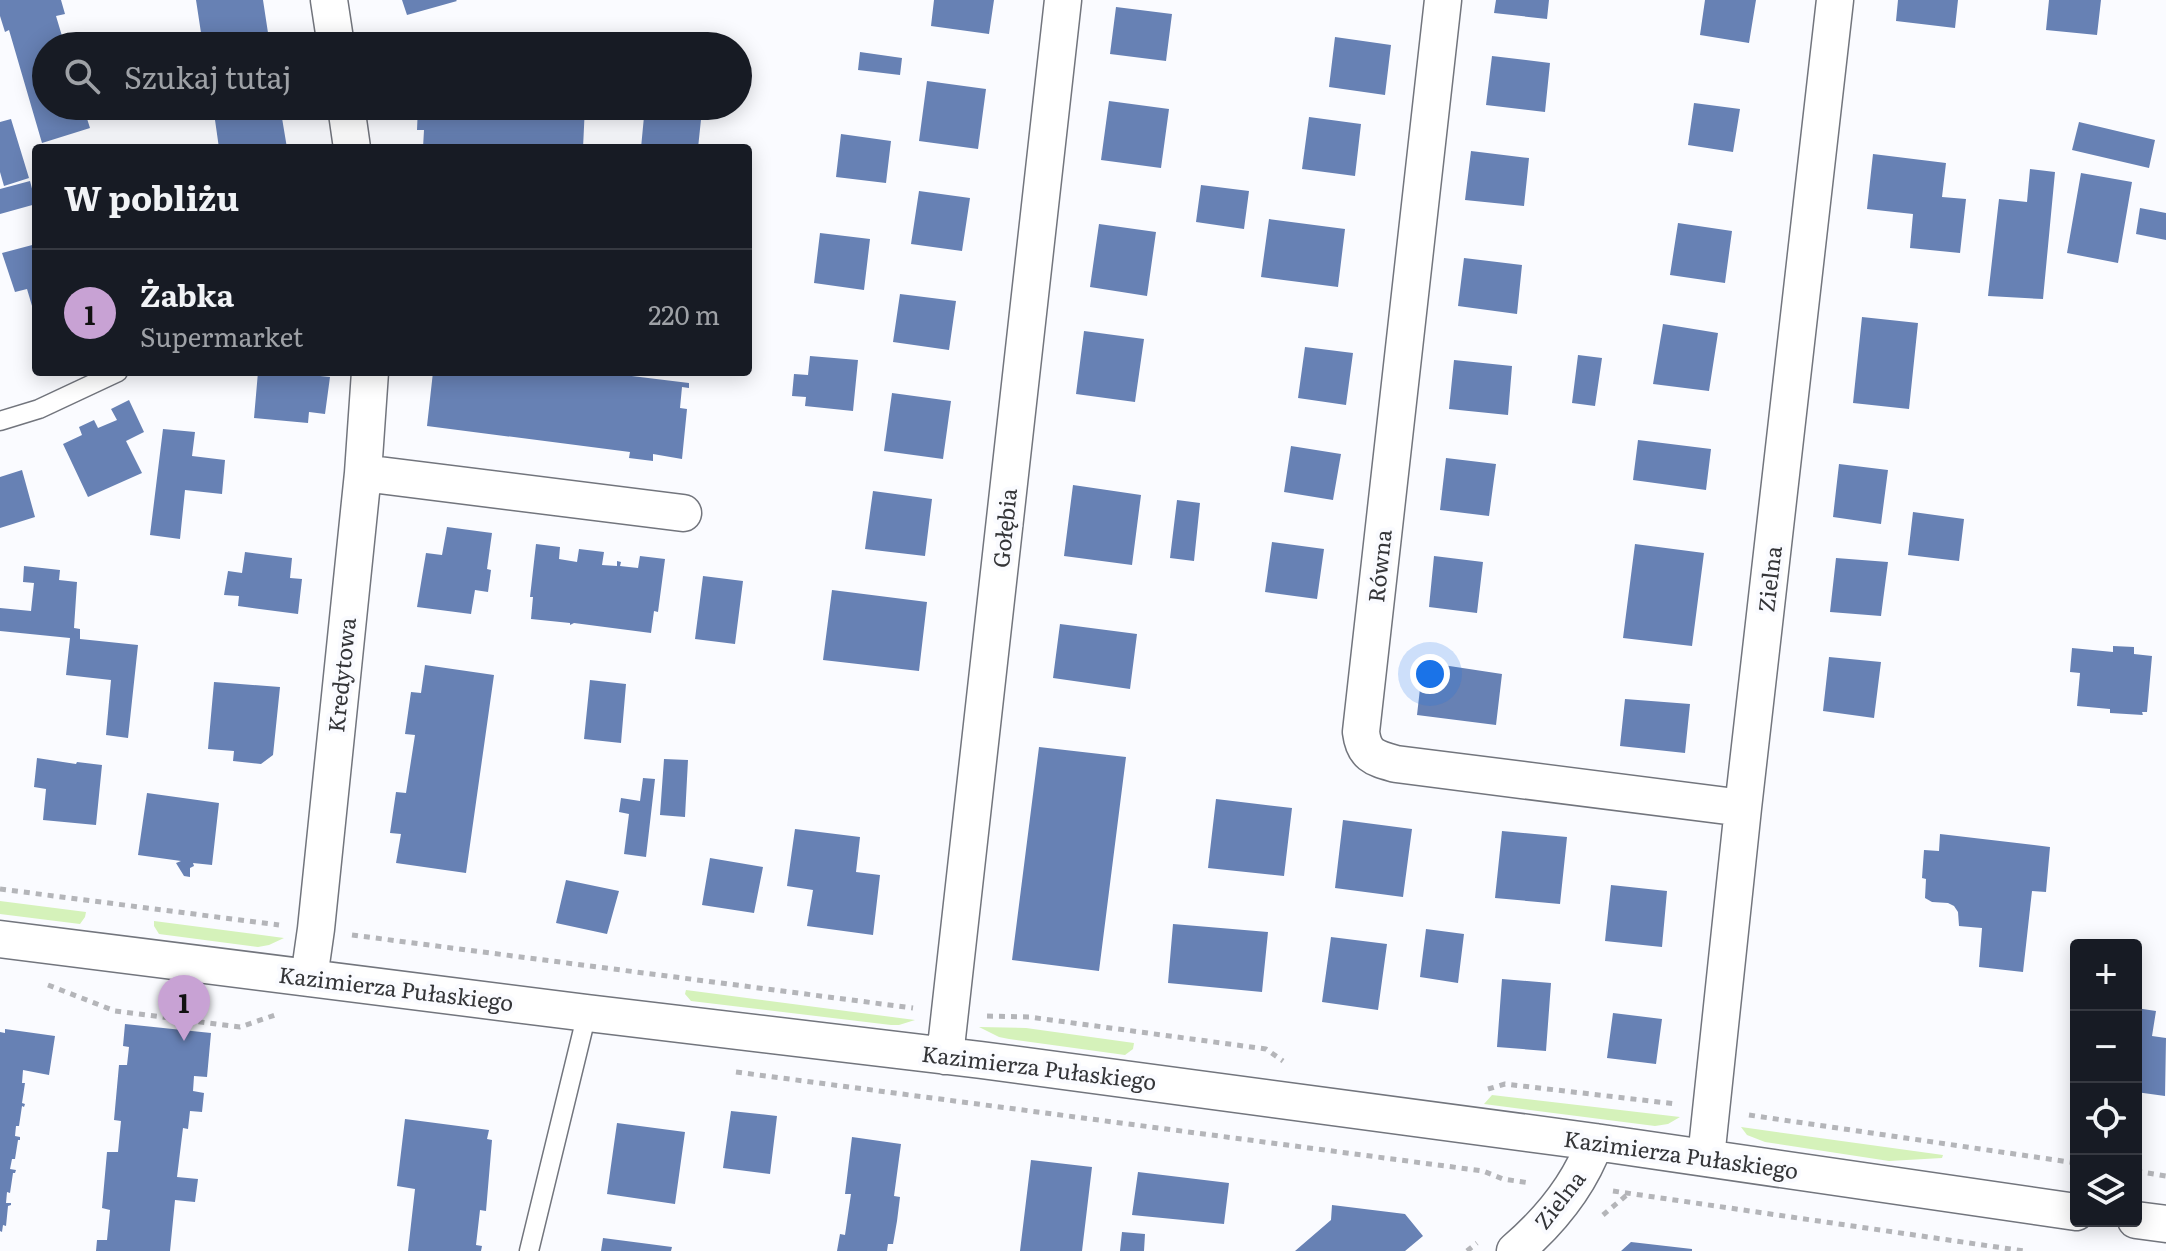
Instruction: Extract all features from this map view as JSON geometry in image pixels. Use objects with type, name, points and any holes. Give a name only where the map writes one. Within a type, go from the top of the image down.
[{"type":"street","points":[[329,0],[334,32]]},
{"type":"street","name":"Gołębia","points":[[945,1056],[1063,0]]},
{"type":"street","name":"Równa","points":[[1443,0],[1362,743],[1368,753],[1379,760],[1396,764],[1743,808]]},
{"type":"street","name":"Zielna","points":[[1706,1158],[1835,0]]},
{"type":"street","points":[[348,120],[351,144]]},
{"type":"street","name":"Kredytowa","points":[[309,978],[363,473],[370,376]]},
{"type":"street","points":[[363,473],[683,513]]},
{"type":"street","name":"Kazimierza Pułaskiego","points":[[0,939],[945,1056],[1595,1142],[2070,1211]]},
{"type":"street","name":"Zielna","points":[[1515,1251],[1553,1215],[1573,1188],[1595,1142]]},
{"type":"street","points":[[2142,1221],[2166,1224]]},
{"type":"lane","points":[[0,421],[39,409],[109,376]]},
{"type":"lane","points":[[529,1251],[587,1013]]},
{"type":"path","points":[[0,889],[288,926]]},
{"type":"path","points":[[347,934],[924,1009]]},
{"type":"path","points":[[399,953],[401,942]]},
{"type":"path","points":[[35,980],[115,1011],[240,1027],[282,1012]]},
{"type":"path","points":[[976,1015],[1029,1017],[1266,1049],[1293,1068]]},
{"type":"path","points":[[736,1072],[1483,1171],[1503,1179],[1535,1184]]},
{"type":"path","points":[[1484,1090],[1505,1084],[1684,1105]]},
{"type":"path","points":[[1743,1114],[2070,1162]]},
{"type":"path","points":[[2142,1172],[2166,1176]]},
{"type":"path","points":[[1612,1191],[2024,1251]]},
{"type":"green space","points":[[0,901],[86,912],[80,924],[0,914]]},
{"type":"green space","points":[[154,921],[284,938],[258,947],[159,934]]},
{"type":"green space","points":[[686,990],[915,1020],[891,1025],[691,1001],[685,994]]},
{"type":"green space","points":[[979,1027],[1026,1028],[1134,1043],[1133,1049],[1125,1055],[1009,1039]]},
{"type":"green space","points":[[1492,1095],[1680,1117],[1668,1124],[1655,1126],[1484,1104]]},
{"type":"green space","points":[[1741,1127],[1943,1155],[1942,1158],[1889,1161],[1765,1142],[1747,1135]]},
{"type":"building","points":[[0,0],[61,0],[65,14],[56,16],[61,32],[32,32],[32,109],[9,30],[5,32],[0,16]]},
{"type":"building","points":[[196,0],[263,0],[268,32],[201,32]]},
{"type":"building","points":[[402,0],[456,0],[457,1],[407,15]]},
{"type":"building","points":[[934,0],[994,0],[989,34],[931,26]]},
{"type":"building","points":[[1496,0],[1549,0],[1547,19],[1494,13]]},
{"type":"building","points":[[1705,0],[1756,0],[1749,43],[1700,35]]},
{"type":"building","points":[[1898,0],[1958,0],[1955,28],[1896,21]]},
{"type":"building","points":[[2049,0],[2101,0],[2097,35],[2046,30]]},
{"type":"building","points":[[1116,7],[1172,14],[1166,61],[1110,54]]},
{"type":"building","points":[[1335,37],[1391,45],[1385,95],[1329,87]]},
{"type":"building","points":[[860,52],[902,58],[900,75],[858,70]]},
{"type":"building","points":[[1492,56],[1550,63],[1545,112],[1486,105]]},
{"type":"building","points":[[927,81],[986,89],[978,149],[919,141]]},
{"type":"building","points":[[1109,101],[1169,109],[1161,168],[1101,160]]},
{"type":"building","points":[[1694,103],[1740,109],[1733,152],[1688,145]]},
{"type":"building","points":[[1309,117],[1361,124],[1355,176],[1302,169]]},
{"type":"building","points":[[11,119],[29,178],[4,186],[0,172],[0,122]]},
{"type":"building","points":[[35,120],[87,120],[90,128],[42,143]]},
{"type":"building","points":[[215,120],[282,120],[286,144],[218,144]]},
{"type":"building","points":[[417,120],[584,120],[583,144],[423,144],[424,130],[417,130]]},
{"type":"building","points":[[644,120],[701,120],[698,144],[641,144]]},
{"type":"building","points":[[2079,122],[2155,140],[2149,168],[2072,150]]},
{"type":"building","points":[[841,134],[891,141],[886,183],[836,177]]},
{"type":"building","points":[[1471,151],[1529,158],[1524,206],[1465,200]]},
{"type":"building","points":[[1873,154],[1946,163],[1942,197],[1966,199],[1960,253],[1910,248],[1913,214],[1867,209]]},
{"type":"building","points":[[2030,169],[2055,172],[2043,299],[1988,296],[1999,199],[2027,202]]},
{"type":"building","points":[[2081,173],[2132,182],[2118,263],[2067,253]]},
{"type":"building","points":[[30,181],[32,205],[0,214],[0,189]]},
{"type":"building","points":[[1201,185],[1249,191],[1244,229],[1196,222]]},
{"type":"building","points":[[919,191],[970,198],[962,251],[911,244]]},
{"type":"building","points":[[2140,208],[2166,213],[2166,240],[2136,234]]},
{"type":"building","points":[[1269,219],[1345,229],[1338,287],[1261,277]]},
{"type":"building","points":[[1678,223],[1732,231],[1725,283],[1670,275]]},
{"type":"building","points":[[1099,224],[1156,232],[1147,296],[1090,287]]},
{"type":"building","points":[[820,233],[870,239],[864,290],[814,283]]},
{"type":"building","points":[[32,245],[32,306],[27,289],[15,292],[2,253]]},
{"type":"building","points":[[1464,258],[1522,265],[1517,314],[1458,306]]},
{"type":"building","points":[[900,294],[956,301],[949,350],[893,342]]},
{"type":"building","points":[[1862,317],[1918,323],[1909,409],[1853,403]]},
{"type":"building","points":[[1663,324],[1718,333],[1709,391],[1653,384]]},
{"type":"building","points":[[1084,331],[1144,339],[1135,402],[1076,394]]},
{"type":"building","points":[[1305,347],[1353,353],[1346,405],[1298,398]]},
{"type":"building","points":[[1578,355],[1602,358],[1595,406],[1572,403]]},
{"type":"building","points":[[810,356],[858,360],[853,411],[805,406],[806,397],[792,396],[794,374],[808,375]]},
{"type":"building","points":[[1454,360],[1512,366],[1508,415],[1449,409]]},
{"type":"building","points":[[258,376],[330,377],[325,414],[309,412],[308,423],[254,418]]},
{"type":"building","points":[[433,376],[632,376],[689,383],[689,388],[682,387],[680,408],[687,409],[682,459],[653,454],[653,461],[629,458],[630,452],[427,426]]},
{"type":"building","points":[[892,393],[951,401],[943,459],[884,451]]},
{"type":"building","points":[[129,400],[144,432],[126,441],[142,473],[88,497],[63,444],[82,435],[79,427],[94,420],[98,428],[117,420],[111,409]]},
{"type":"building","points":[[163,429],[195,432],[192,456],[225,460],[222,494],[185,490],[180,539],[150,535]]},
{"type":"building","points":[[1638,440],[1711,449],[1706,490],[1633,480]]},
{"type":"building","points":[[1291,446],[1341,454],[1333,500],[1284,492]]},
{"type":"building","points":[[1446,458],[1496,464],[1489,516],[1440,510]]},
{"type":"building","points":[[1839,464],[1888,470],[1881,524],[1833,517]]},
{"type":"building","points":[[22,470],[35,517],[0,528],[0,477]]},
{"type":"building","points":[[1073,485],[1141,495],[1132,565],[1064,556]]},
{"type":"building","points":[[873,491],[932,499],[925,556],[865,549]]},
{"type":"building","points":[[1177,500],[1200,503],[1194,561],[1170,558]]},
{"type":"building","points":[[1913,512],[1964,519],[1959,561],[1908,555]]},
{"type":"building","points":[[447,527],[492,533],[487,569],[491,570],[488,592],[475,590],[471,614],[417,607],[426,553],[442,555]]},
{"type":"building","points":[[1272,542],[1324,549],[1317,599],[1265,592]]},
{"type":"building","points":[[536,544],[560,547],[559,559],[577,562],[579,549],[604,552],[602,565],[617,566],[617,561],[621,562],[620,566],[638,568],[640,556],[665,559],[658,612],[654,611],[651,633],[531,619],[533,597],[530,597]]},
{"type":"building","points":[[1635,544],[1704,553],[1692,646],[1623,638]]},
{"type":"building","points":[[245,552],[292,558],[290,578],[302,579],[298,614],[238,606],[239,596],[224,595],[228,571],[242,573]]},
{"type":"building","points":[[1434,556],[1483,562],[1477,613],[1429,607]]},
{"type":"building","points":[[1836,558],[1888,562],[1881,616],[1830,612]]},
{"type":"building","points":[[24,566],[60,570],[59,580],[77,582],[74,628],[80,629],[80,639],[138,645],[128,738],[106,735],[111,680],[66,675],[70,638],[0,631],[0,608],[31,611],[34,583],[23,582]]},
{"type":"building","points":[[703,576],[743,581],[735,644],[695,639]]},
{"type":"building","points":[[832,590],[927,602],[919,671],[823,660]]},
{"type":"building","points":[[1060,624],[1137,634],[1130,689],[1053,678]]},
{"type":"building","points":[[2113,646],[2134,647],[2134,654],[2152,656],[2147,712],[2142,712],[2143,715],[2110,713],[2110,709],[2077,706],[2080,673],[2070,672],[2072,648],[2113,652]]},
{"type":"building","points":[[1829,657],[1881,662],[1874,718],[1823,711]]},
{"type":"building","points":[[1423,662],[1502,674],[1496,725],[1417,715]]},
{"type":"building","points":[[425,665],[494,675],[466,873],[396,863],[401,834],[390,833],[396,792],[406,793],[415,735],[405,734],[411,692],[421,693]]},
{"type":"building","points":[[590,680],[626,684],[621,743],[584,739]]},
{"type":"building","points":[[214,682],[280,687],[273,755],[261,764],[233,761],[234,751],[208,749]]},
{"type":"building","points":[[1625,699],[1690,704],[1685,753],[1620,746]]},
{"type":"building","points":[[1039,747],[1126,757],[1099,971],[1012,960]]},
{"type":"building","points":[[37,758],[102,765],[96,825],[43,820],[46,789],[34,787]]},
{"type":"building","points":[[664,759],[688,760],[685,817],[660,815]]},
{"type":"building","points":[[643,778],[655,779],[646,857],[624,854],[629,814],[619,812],[621,798],[640,801]]},
{"type":"building","points":[[147,793],[219,803],[212,865],[193,863],[190,877],[184,876],[176,863],[181,861],[138,855]]},
{"type":"building","points":[[1216,799],[1292,808],[1284,876],[1208,868]]},
{"type":"building","points":[[1343,820],[1412,829],[1403,897],[1335,888]]},
{"type":"building","points":[[795,829],[860,837],[856,872],[880,875],[873,935],[807,926],[813,890],[787,886]]},
{"type":"building","points":[[1502,831],[1567,837],[1560,904],[1495,898]]},
{"type":"building","points":[[1940,834],[2050,847],[2046,892],[2032,891],[2023,972],[1979,967],[1982,928],[1959,926],[1958,912],[1954,906],[1925,898],[1926,879],[1922,878],[1924,850],[1939,851]]},
{"type":"building","points":[[710,858],[763,867],[754,913],[702,905]]},
{"type":"building","points":[[566,880],[619,891],[607,934],[556,923]]},
{"type":"building","points":[[1611,885],[1667,891],[1662,947],[1605,941]]},
{"type":"building","points":[[1173,924],[1268,932],[1262,992],[1168,983]]},
{"type":"building","points":[[1426,929],[1464,934],[1458,983],[1420,977]]},
{"type":"building","points":[[1331,937],[1387,944],[1378,1010],[1322,1002]]},
{"type":"building","points":[[1502,979],[1551,983],[1546,1051],[1497,1047]]},
{"type":"building","points":[[2142,1009],[2156,1011],[2152,1036],[2166,1038],[2165,1096],[2142,1093]]},
{"type":"building","points":[[1613,1013],[1662,1019],[1656,1064],[1607,1058]]},
{"type":"building","points":[[125,1024],[211,1033],[207,1077],[194,1076],[193,1091],[204,1093],[202,1112],[190,1111],[188,1129],[183,1128],[177,1177],[198,1179],[195,1202],[175,1200],[170,1251],[96,1251],[97,1240],[107,1240],[110,1210],[102,1208],[107,1152],[118,1152],[121,1121],[114,1120],[119,1065],[127,1065],[129,1047],[123,1046]]},
{"type":"building","points":[[5,1029],[55,1036],[49,1075],[23,1070],[22,1103],[25,1104],[19,1126],[16,1126],[15,1136],[20,1140],[10,1169],[16,1170],[10,1193],[7,1192],[6,1203],[11,1205],[8,1206],[6,1226],[3,1225],[2,1232],[0,1032],[5,1033]]},
{"type":"building","points":[[731,1111],[777,1116],[770,1174],[723,1168]]},
{"type":"building","points":[[405,1119],[489,1130],[487,1139],[492,1140],[486,1211],[480,1210],[476,1245],[482,1246],[481,1251],[408,1251],[415,1189],[397,1186]]},
{"type":"building","points":[[617,1123],[685,1132],[675,1204],[607,1194]]},
{"type":"building","points":[[852,1137],[901,1144],[894,1196],[900,1197],[897,1221],[893,1244],[888,1244],[887,1251],[837,1251],[840,1234],[845,1235],[851,1194],[845,1194]]},
{"type":"building","points":[[1031,1160],[1092,1167],[1082,1251],[1020,1251]]},
{"type":"building","points":[[1138,1172],[1229,1183],[1224,1224],[1132,1215]]},
{"type":"building","points":[[1332,1205],[1405,1214],[1423,1236],[1405,1251],[1295,1251],[1331,1220]]},
{"type":"building","points":[[1122,1232],[1145,1234],[1144,1251],[1120,1251]]},
{"type":"building","points":[[603,1238],[672,1247],[671,1251],[601,1251]]},
{"type":"building","points":[[1631,1242],[1692,1249],[1692,1251],[1621,1251]]},
{"type":"place","name":"Żabka","points":[[184,1041]]}]
